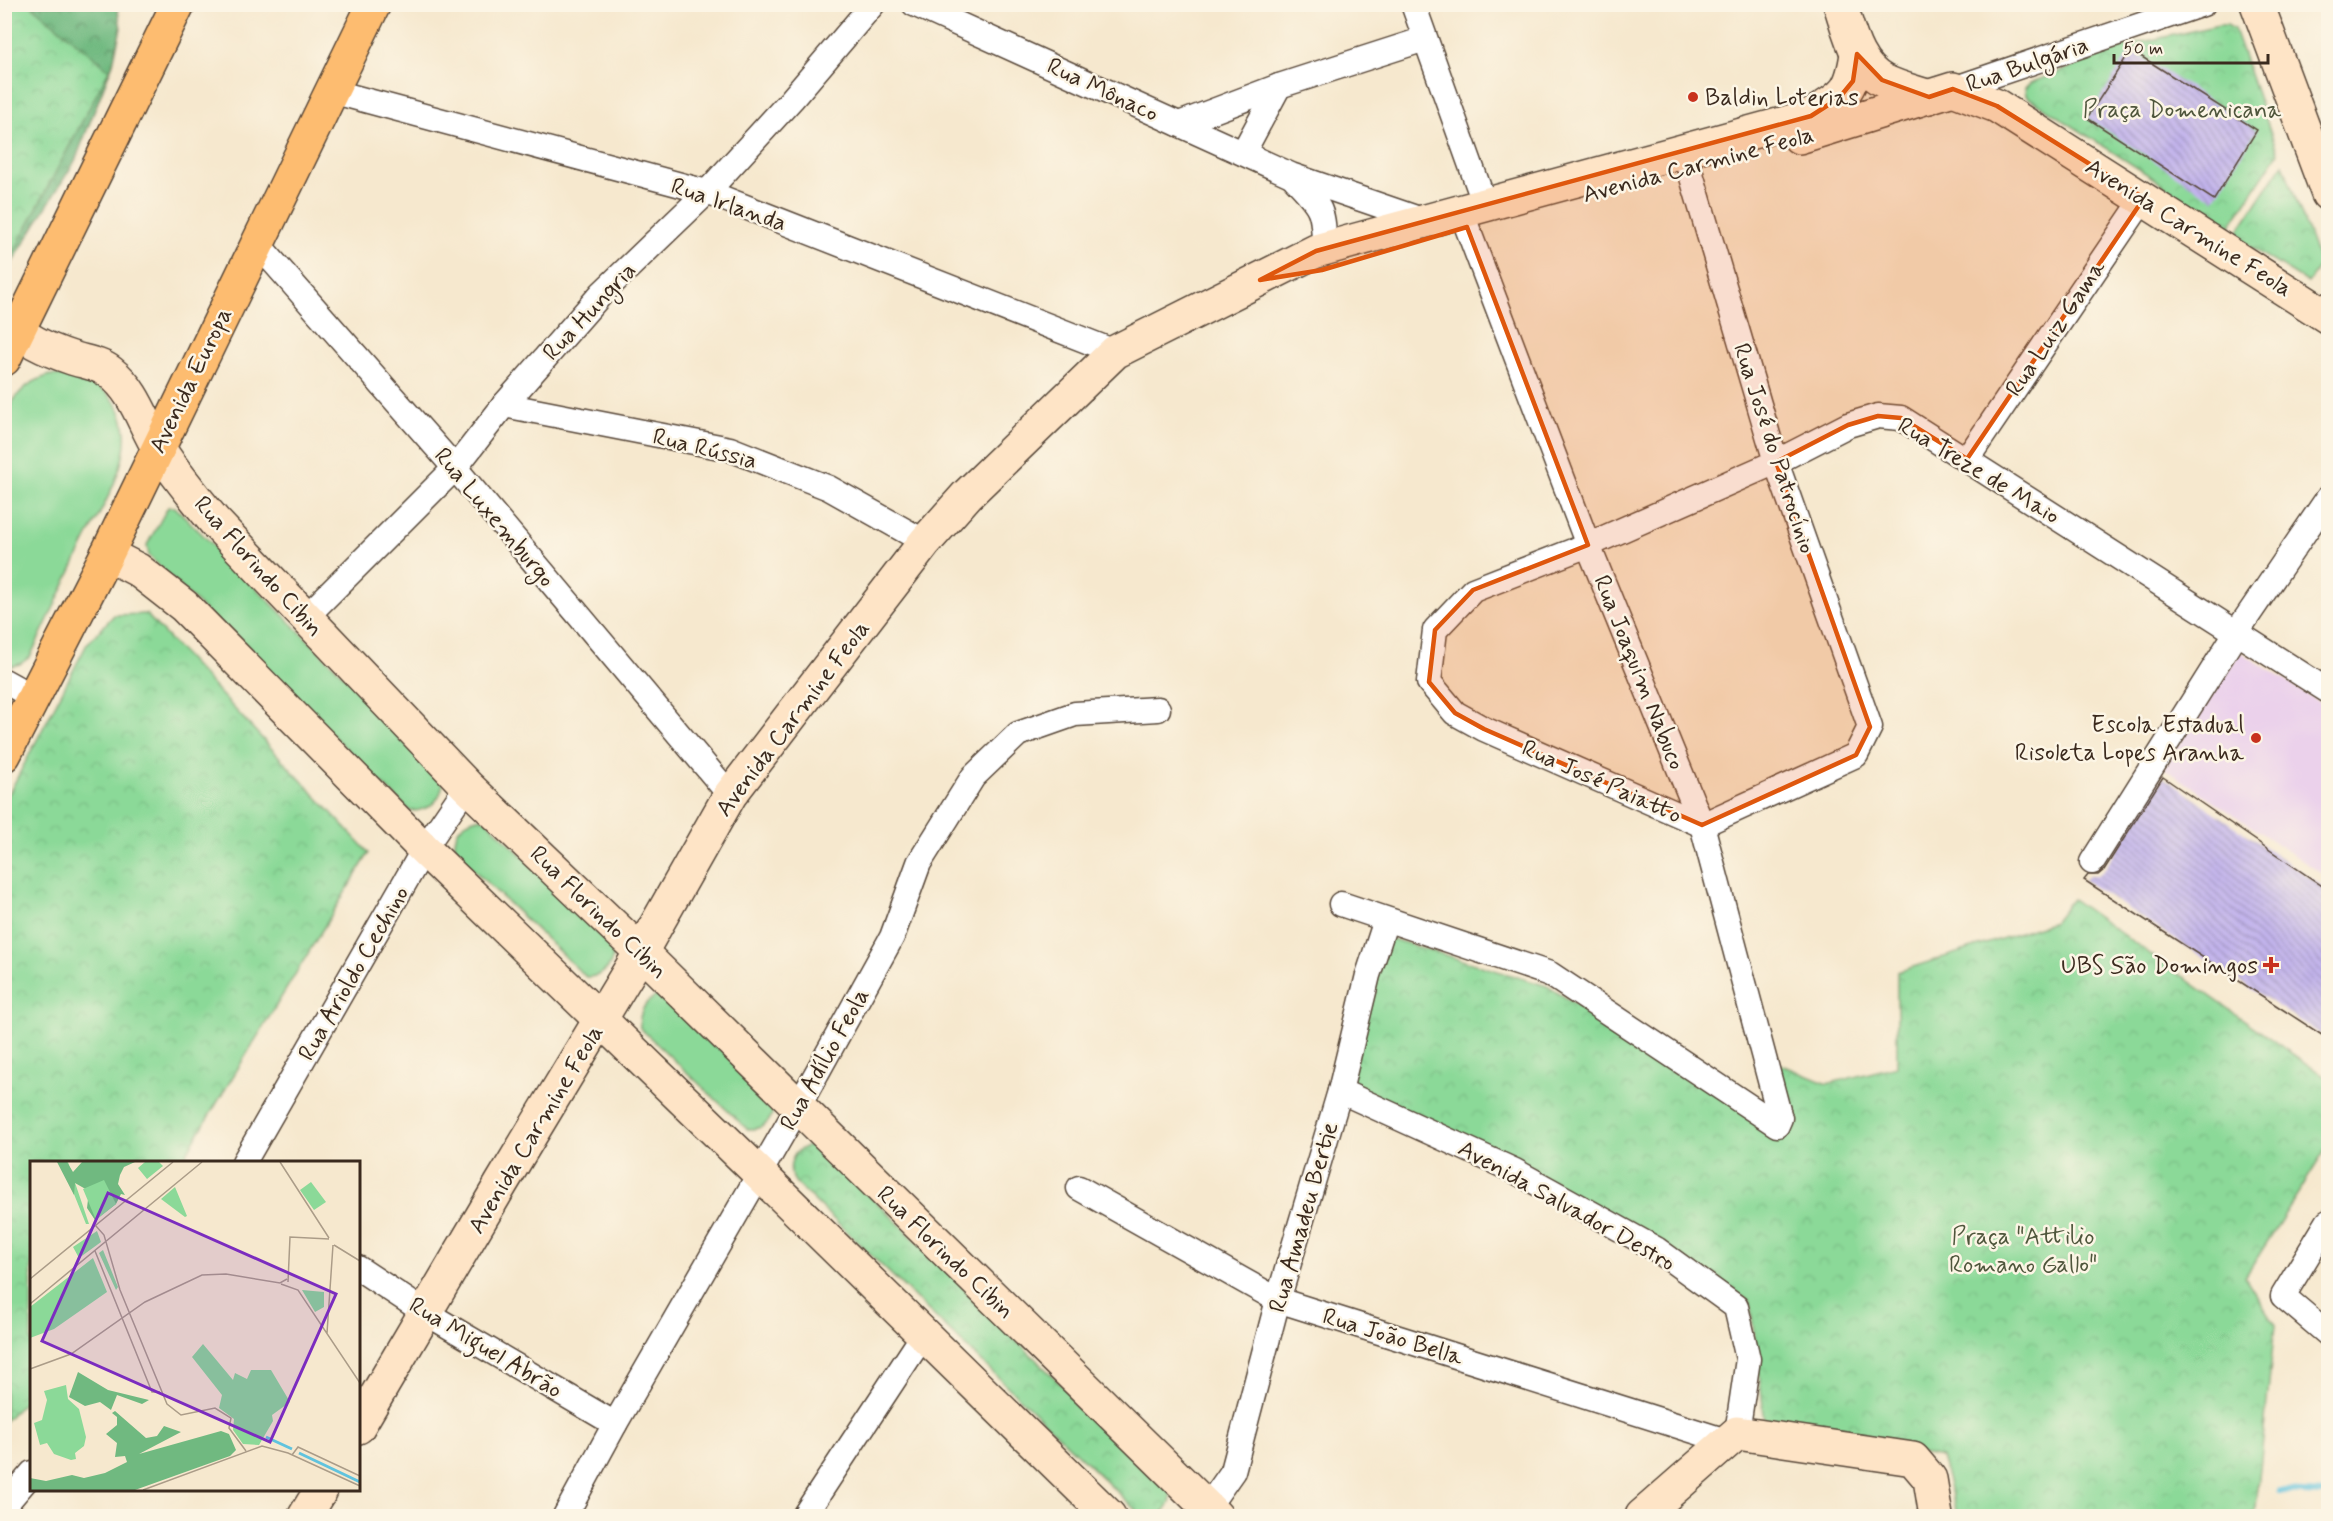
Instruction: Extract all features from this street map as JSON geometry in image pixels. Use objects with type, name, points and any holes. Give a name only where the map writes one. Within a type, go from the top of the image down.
[{"type":"main road","name":"Avenida Europa","points":[[4,756],[107,554],[374,4]]},
{"type":"main road","points":[[1840,4],[1857,54],[1870,70],[1882,80],[1941,93]]},
{"type":"main road","points":[[2257,4],[2328,194]]},
{"type":"main road","points":[[9,337],[172,8]]},
{"type":"main road","name":"Avenida Carmine Feola","points":[[1260,280],[1322,270],[1476,216],[1812,116],[1839,98],[1853,81],[1857,54]]},
{"type":"main road","name":"Avenida Carmine Feola","points":[[360,1424],[641,952],[730,795],[925,542],[967,495],[1115,352],[1324,249],[1425,221],[1476,216],[1689,167],[1822,130],[1941,93],[1997,106],[2144,198],[2315,299],[2328,317]]},
{"type":"main road","name":"Rua Florindo Cibin","points":[[9,337],[108,370],[123,384],[136,403],[158,446],[181,480],[215,522],[305,618],[467,786],[641,952],[1208,1514]]},
{"type":"main road","points":[[107,554],[138,570],[184,606],[424,849],[1109,1516]]},
{"type":"main road","points":[[1642,1516],[1732,1437],[1913,1459],[1930,1479],[1936,1516]]},
{"type":"main road","points":[[305,1516],[320,1491]]},
{"type":"street","name":"Rua Hungria","points":[[305,618],[455,468],[504,405],[602,293],[707,192],[792,99],[873,4]]},
{"type":"street","name":"Rua Mônaco","points":[[914,4],[1291,175],[1425,221]]},
{"type":"street","points":[[959,4],[970,29]]},
{"type":"street","name":"Rua Joaquim Nabuco","points":[[1386,920],[1550,974],[1777,1125],[1780,1118],[1702,825],[1588,545],[1476,216],[1413,4]]},
{"type":"street","name":"Rua Bulgária","points":[[1941,93],[2203,4]]},
{"type":"street","points":[[1179,124],[1279,86],[1425,39]]},
{"type":"street","points":[[1242,153],[1279,86]]},
{"type":"street","name":"Rua Irlanda","points":[[331,91],[707,192],[1115,352]]},
{"type":"street","name":"Rua José do Patrocínio","points":[[1689,167],[1776,462],[1870,727]]},
{"type":"street","name":"Rua Mônaco","points":[[1291,175],[1317,201],[1322,212],[1324,249]]},
{"type":"street","name":"Rua Luiz Gama","points":[[1967,459],[2144,198]]},
{"type":"street","name":"Rua Luxemburgo","points":[[257,243],[455,468],[730,795]]},
{"type":"street","name":"Rua Rússia","points":[[504,405],[730,449],[829,488],[925,542]]},
{"type":"street","name":"Rua Treze de Maio","points":[[1473,590],[1588,545],[1776,462],[1848,425],[1878,416],[1901,417],[2328,691]]},
{"type":"street","points":[[2092,862],[2236,633],[2328,498]]},
{"type":"street","name":"Rua José Paiatto","points":[[1473,590],[1435,630],[1429,682],[1455,713],[1484,729],[1702,825],[1856,755],[1870,727]]},
{"type":"street","points":[[4,681],[33,697]]},
{"type":"street","name":"Rua Adílio Feola","points":[[565,1516],[892,937],[920,863],[973,777],[1018,734],[1075,714],[1158,709]]},
{"type":"street","name":"Rua Arioldo Cechino","points":[[245,1161],[424,849],[467,786]]},
{"type":"street","points":[[1341,904],[1386,920]]},
{"type":"street","name":"Rua Amadeu Bertie","points":[[1208,1514],[1233,1471],[1278,1300],[1340,1091],[1368,975],[1386,920]]},
{"type":"street","name":"Avenida Salvador Destro","points":[[1340,1091],[1515,1171],[1656,1249],[1736,1307],[1748,1359],[1732,1437]]},
{"type":"street","name":"Rua João Bella","points":[[1078,1188],[1278,1300],[1732,1437]]},
{"type":"street","points":[[2328,1222],[2283,1296],[2328,1334]]},
{"type":"street","name":"Rua Miguel Abrão","points":[[360,1269],[426,1313],[615,1424]]},
{"type":"street","points":[[804,1516],[924,1334]]},
{"type":"street","points":[[4,1506],[30,1475]]},
{"type":"highlighted area","points":[[1857,54],[1882,80],[1929,97],[1953,89],[1997,106],[2144,198],[1967,459],[1901,418],[1878,416],[1848,425],[1776,462],[1870,727],[1856,755],[1702,825],[1484,729],[1455,713],[1429,682],[1435,630],[1473,590],[1588,545],[1467,227],[1322,270],[1260,280],[1316,251],[1811,116],[1839,98],[1853,81]]},
{"type":"shaded area","name":"Escola Estadual Risoleta Lopes Aranha","points":[[2241,652],[2328,708],[2328,878],[2164,768]]},
{"type":"green space","points":[[5,4],[31,5],[109,70],[5,269]]},
{"type":"green space","points":[[5,5],[117,5],[121,28],[113,63],[75,161],[5,274]]},
{"type":"green space","name":"Praça Domenicana","points":[[2227,25],[2234,29],[2278,153],[2227,231],[2150,176],[2026,96],[2025,88],[2030,83],[2129,45]]},
{"type":"green space","points":[[2283,164],[2320,265],[2308,283],[2234,237]]},
{"type":"green space","points":[[50,375],[77,378],[89,382],[110,396],[122,418],[125,446],[111,490],[30,657],[20,664],[5,668],[5,415],[23,389]]},
{"type":"green space","points":[[168,507],[175,507],[443,775],[442,790],[436,801],[425,808],[410,811],[149,556],[147,545]]},
{"type":"green space","points":[[146,614],[369,853],[182,1161],[30,1161],[30,1396],[5,1421],[5,801],[87,644],[114,615]]},
{"type":"green space","points":[[477,818],[485,819],[613,947],[612,960],[603,973],[586,977],[456,853],[455,841],[458,831],[466,823]]},
{"type":"green space","name":"Praça \"Attilio Romano Gallo\"","points":[[2072,899],[2328,1079],[2328,1146],[2245,1277],[2275,1325],[2255,1516],[1958,1516],[1941,1457],[1765,1422],[1750,1301],[1567,1200],[1340,1091],[1389,938],[1547,986],[1784,1134],[1787,1133],[1767,1059],[1827,1084],[1897,1066],[1897,972],[2054,922]]},
{"type":"green space","points":[[666,993],[773,1102],[772,1114],[767,1123],[759,1128],[747,1129],[640,1028],[642,1010],[645,1005]]},
{"type":"green space","points":[[814,1145],[821,1147],[1171,1493],[1169,1505],[1163,1513],[1153,1516],[1141,1515],[796,1183],[791,1170],[793,1158],[801,1149]]},
{"type":"building","points":[[2131,50],[2257,130],[2214,200],[2087,118]]},
{"type":"building","name":"UBS São Domingos","points":[[2163,777],[2328,890],[2328,1039],[2084,880],[2088,875],[2098,875],[2104,870]]},
{"type":"waterway","points":[[2279,1491],[2328,1493]]},
{"type":"place","name":"Baldin Loterias","points":[[1693,97]]},
{"type":"place","name":"Escola Estadual Risoleta Lopes Aranha","points":[[2256,738]]},
{"type":"place","name":"UBS São Domingos","points":[[2271,965]]}]
